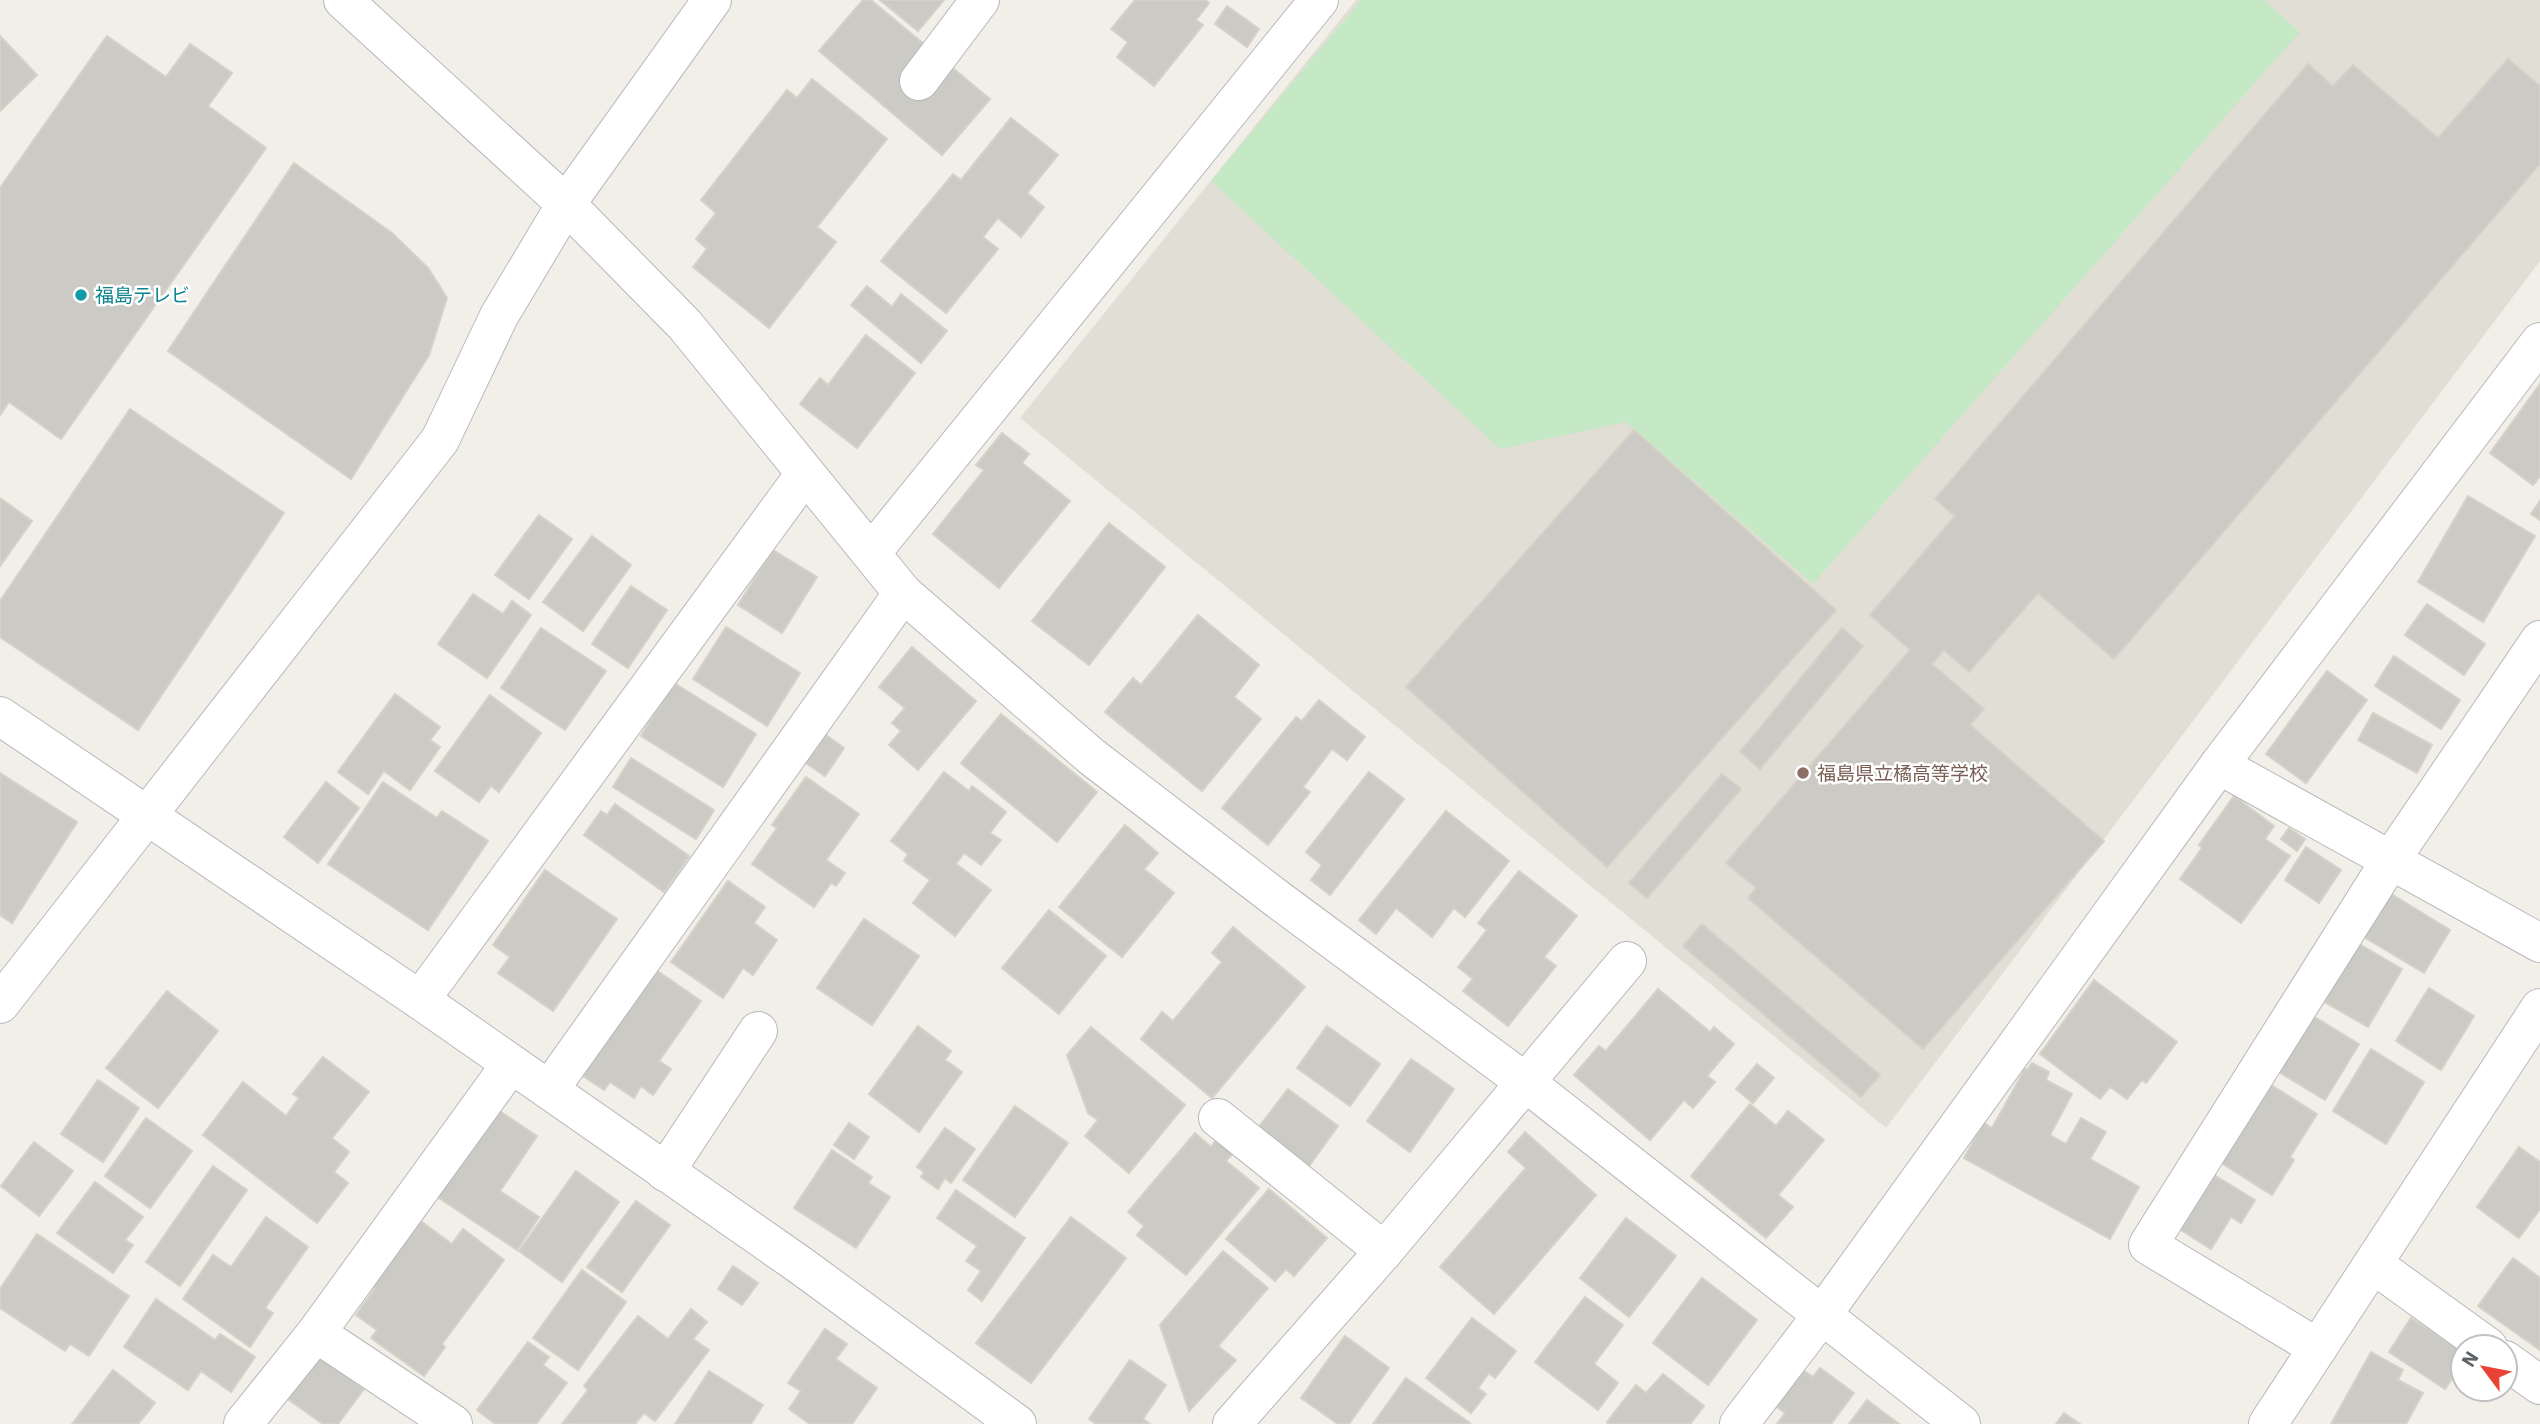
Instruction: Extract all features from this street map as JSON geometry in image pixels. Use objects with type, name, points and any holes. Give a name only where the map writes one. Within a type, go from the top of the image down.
[{"type":"street","points":[[343,0],[566,204],[685,325],[904,593],[1092,757],[1280,901],[1525,1082],[1961,1424]]},
{"type":"street","points":[[0,1004],[440,440],[499,316],[566,204],[712,0]]},
{"type":"street","points":[[919,81],[980,0]]},
{"type":"street","points":[[872,552],[1320,0]]},
{"type":"street","points":[[1739,1424],[1822,1315],[2219,765],[2540,342]]},
{"type":"street","points":[[420,1000],[805,474]]},
{"type":"street","points":[[549,1090],[904,593]]},
{"type":"street","points":[[2318,1348],[2148,1245],[2390,861],[2540,640]]},
{"type":"street","points":[[0,716],[420,1000],[800,1265],[1017,1424]]},
{"type":"street","points":[[2219,765],[2540,943]]},
{"type":"street","points":[[1231,1424],[1384,1251],[1627,961]]},
{"type":"street","points":[[2268,1424],[2540,1008]]},
{"type":"street","points":[[665,1172],[758,1031]]},
{"type":"street","points":[[243,1424],[316,1333],[510,1064]]},
{"type":"street","points":[[1218,1118],[1384,1251]]},
{"type":"street","points":[[2373,1264],[2469,1333]]},
{"type":"street","points":[[316,1333],[453,1424]]},
{"type":"street","points":[[2519,1370],[2540,1385]]},
{"type":"shaded area","name":"福島県立橘高等学校","points":[[1356,0],[2540,0],[2540,261],[1886,1128],[1020,418]]},
{"type":"green space","points":[[1361,0],[2264,0],[2300,32],[1813,584],[1626,422],[1500,449],[1211,181]]},
{"type":"building","points":[[863,0],[871,0],[990,99],[942,155],[819,51]]},
{"type":"building","points":[[880,0],[944,0],[918,31]]},
{"type":"building","points":[[1135,0],[1206,0],[1209,3],[1196,20],[1203,25],[1154,86],[1117,57],[1128,42],[1111,29]]},
{"type":"building","points":[[1227,6],[1259,29],[1247,47],[1215,24]]},
{"type":"building","points":[[0,36],[37,75],[0,111]]},
{"type":"building","name":"福島テレビ","points":[[107,36],[166,77],[190,44],[232,73],[208,106],[266,148],[61,439],[9,402],[0,415],[0,188]]},
{"type":"building","points":[[2508,59],[2540,86],[2540,164],[2114,659],[2038,593],[1969,672],[1944,650],[1932,664],[1984,709],[1970,725],[2104,841],[1923,1049],[1748,898],[1756,888],[1726,863],[1910,650],[1870,615],[1955,516],[1935,499],[2308,64],[2333,86],[2353,65],[2438,138]]},
{"type":"building","points":[[812,79],[887,139],[817,227],[836,242],[769,328],[693,267],[707,249],[696,239],[716,213],[701,200],[787,90],[797,98]]},
{"type":"building","points":[[1011,118],[1058,155],[1027,193],[1044,207],[1021,237],[998,218],[983,237],[998,249],[946,313],[881,261],[953,174],[961,180]]},
{"type":"building","points":[[294,163],[392,233],[428,268],[447,298],[429,355],[351,479],[168,351]]},
{"type":"building","points":[[867,286],[892,307],[901,294],[947,331],[921,363],[851,305]]},
{"type":"building","points":[[866,335],[915,373],[857,448],[800,404],[820,378],[828,385]]},
{"type":"building","points":[[2540,384],[2540,476],[2533,485],[2490,453]]},
{"type":"building","points":[[130,409],[284,513],[138,730],[0,637],[0,601]]},
{"type":"building","points":[[1634,430],[1836,610],[1607,867],[1406,687]]},
{"type":"building","points":[[1002,433],[1029,454],[1022,463],[1070,501],[999,588],[933,534],[984,470],[976,465]]},
{"type":"building","points":[[2468,496],[2535,536],[2483,622],[2418,582]]},
{"type":"building","points":[[0,498],[32,521],[0,566]]},
{"type":"building","points":[[2540,501],[2540,520],[2531,514]]},
{"type":"building","points":[[539,515],[572,539],[529,599],[495,575]]},
{"type":"building","points":[[1109,523],[1165,567],[1089,665],[1032,621]]},
{"type":"building","points":[[592,536],[631,565],[583,631],[543,602]]},
{"type":"building","points":[[773,550],[817,577],[782,633],[738,605]]},
{"type":"building","points":[[631,586],[667,610],[628,668],[592,644]]},
{"type":"building","points":[[473,594],[503,614],[512,601],[531,615],[487,678],[438,644]]},
{"type":"building","points":[[2427,604],[2485,644],[2464,675],[2405,635]]},
{"type":"building","points":[[1198,615],[1259,665],[1234,697],[1261,719],[1202,791],[1105,712],[1133,678],[1141,685]]},
{"type":"building","points":[[726,627],[800,673],[767,726],[693,679]]},
{"type":"building","points":[[541,628],[606,671],[565,730],[501,688]]},
{"type":"building","points":[[1842,628],[1863,646],[1760,769],[1740,752]]},
{"type":"building","points":[[912,647],[976,701],[918,770],[889,745],[901,731],[892,723],[905,708],[879,687]]},
{"type":"building","points":[[2394,656],[2460,700],[2441,729],[2375,686]]},
{"type":"building","points":[[2327,671],[2367,700],[2306,783],[2266,754]]},
{"type":"building","points":[[674,683],[756,734],[723,787],[641,736]]},
{"type":"building","points":[[395,694],[440,727],[430,740],[440,747],[410,790],[384,771],[368,794],[338,772]]},
{"type":"building","points":[[490,695],[541,733],[499,792],[491,786],[479,802],[435,771]]},
{"type":"building","points":[[1319,700],[1365,737],[1347,760],[1332,749],[1303,787],[1310,792],[1268,845],[1222,808],[1296,717],[1302,721]]},
{"type":"building","points":[[2373,713],[2432,745],[2417,773],[2358,740]]},
{"type":"building","points":[[1001,714],[1097,792],[1057,842],[961,763]]},
{"type":"building","points":[[826,735],[844,748],[825,776],[806,763]]},
{"type":"building","points":[[631,758],[714,810],[696,839],[613,787]]},
{"type":"building","points":[[944,772],[969,791],[972,786],[1006,812],[990,833],[1001,840],[981,865],[964,853],[956,864],[991,890],[955,936],[913,903],[930,880],[904,861],[908,854],[891,841]]},
{"type":"building","points":[[1369,772],[1404,799],[1330,895],[1311,880],[1322,865],[1306,852]]},
{"type":"building","points":[[0,773],[77,822],[12,923],[0,915]]},
{"type":"building","points":[[1722,774],[1741,789],[1647,898],[1629,883]]},
{"type":"building","points":[[806,777],[859,814],[826,860],[845,873],[836,886],[831,883],[814,907],[752,864],[777,828],[772,825]]},
{"type":"building","points":[[326,782],[359,808],[318,863],[284,837]]},
{"type":"building","points":[[383,782],[437,818],[442,811],[488,841],[428,930],[328,864]]},
{"type":"building","points":[[2234,796],[2274,826],[2265,839],[2290,856],[2241,923],[2180,879],[2202,848],[2199,845]]},
{"type":"building","points":[[615,804],[689,856],[664,892],[584,835],[601,811],[607,815]]},
{"type":"building","points":[[1446,811],[1509,861],[1465,917],[1454,908],[1432,937],[1396,908],[1376,934],[1359,920]]},
{"type":"building","points":[[1125,825],[1158,853],[1144,869],[1174,893],[1122,957],[1059,907]]},
{"type":"building","points":[[2289,828],[2305,839],[2297,851],[2281,839]]},
{"type":"building","points":[[2306,847],[2341,870],[2319,903],[2285,880]]},
{"type":"building","points":[[545,870],[617,919],[553,1011],[498,973],[510,957],[493,945]]},
{"type":"building","points":[[1519,871],[1577,916],[1544,957],[1556,966],[1508,1026],[1463,991],[1473,979],[1458,967],[1487,930],[1478,923]]},
{"type":"building","points":[[728,881],[765,907],[754,923],[777,940],[753,975],[743,968],[723,998],[671,962]]},
{"type":"building","points":[[2388,892],[2450,930],[2424,973],[2362,936]]},
{"type":"building","points":[[1049,910],[1106,956],[1059,1014],[1002,968]]},
{"type":"building","points":[[864,919],[919,956],[872,1025],[817,988]]},
{"type":"building","points":[[1702,924],[1880,1075],[1861,1097],[1683,946]]},
{"type":"building","points":[[1233,927],[1305,987],[1212,1098],[1141,1039],[1162,1012],[1173,1021],[1222,962],[1212,953]]},
{"type":"building","points":[[2354,941],[2402,969],[2368,1027],[2321,1000]]},
{"type":"building","points":[[656,970],[701,1001],[659,1061],[671,1069],[653,1095],[641,1086],[634,1098],[610,1082],[604,1090],[583,1076]]},
{"type":"building","points":[[2094,980],[2177,1042],[2146,1083],[2142,1080],[2127,1099],[2110,1087],[2100,1099],[2040,1054]]},
{"type":"building","points":[[2429,988],[2474,1016],[2441,1070],[2396,1041]]},
{"type":"building","points":[[1658,989],[1710,1032],[1714,1027],[1734,1044],[1707,1076],[1715,1082],[1693,1108],[1684,1100],[1650,1140],[1574,1075],[1599,1046],[1606,1051]]},
{"type":"building","points":[[167,991],[218,1031],[158,1108],[106,1068]]},
{"type":"building","points":[[2308,1013],[2359,1044],[2325,1100],[2274,1069]]},
{"type":"building","points":[[918,1026],[951,1051],[945,1060],[962,1072],[919,1132],[869,1094]]},
{"type":"building","points":[[1327,1026],[1380,1064],[1350,1106],[1297,1068]]},
{"type":"building","points":[[1091,1027],[1185,1105],[1129,1173],[1085,1136],[1098,1120],[1088,1113],[1067,1055]]},
{"type":"building","points":[[2371,1049],[2424,1082],[2386,1144],[2333,1111]]},
{"type":"building","points":[[323,1057],[369,1092],[332,1138],[349,1152],[334,1172],[348,1183],[317,1223],[203,1135],[243,1082],[286,1116],[299,1098],[293,1094]]},
{"type":"building","points":[[1411,1059],[1454,1089],[1410,1152],[1367,1121]]},
{"type":"building","points":[[2032,1063],[2049,1072],[2046,1080],[2072,1094],[2050,1135],[2066,1144],[2081,1118],[2106,1132],[2090,1159],[2139,1187],[2110,1239],[1964,1158],[1984,1123],[1992,1128],[2025,1069]]},
{"type":"building","points":[[1757,1064],[1774,1078],[1753,1103],[1736,1089]]},
{"type":"building","points":[[98,1080],[139,1108],[103,1162],[61,1134]]},
{"type":"building","points":[[2265,1081],[2317,1114],[2290,1157],[2294,1160],[2272,1195],[2215,1159]]},
{"type":"building","points":[[1288,1089],[1338,1126],[1309,1166],[1258,1128]]},
{"type":"building","points":[[1750,1104],[1776,1126],[1788,1111],[1824,1140],[1778,1195],[1793,1207],[1766,1238],[1691,1176]]},
{"type":"building","points":[[1015,1106],[1068,1143],[1015,1217],[963,1180]]},
{"type":"building","points":[[498,1110],[537,1136],[500,1191],[539,1217],[517,1250],[433,1194]]},
{"type":"building","points":[[146,1118],[192,1151],[150,1208],[105,1176]]},
{"type":"building","points":[[849,1123],[869,1137],[854,1159],[834,1145]]},
{"type":"building","points":[[945,1128],[975,1149],[951,1183],[945,1178],[938,1189],[921,1177],[924,1172],[917,1167]]},
{"type":"building","points":[[1525,1132],[1596,1195],[1494,1314],[1440,1267],[1526,1168],[1508,1152]]},
{"type":"building","points":[[1195,1133],[1211,1147],[1217,1139],[1234,1152],[1226,1161],[1259,1188],[1186,1275],[1137,1235],[1144,1226],[1128,1212]]},
{"type":"building","points":[[34,1142],[73,1171],[39,1216],[1,1186]]},
{"type":"building","points":[[2519,1147],[2540,1162],[2540,1209],[2519,1238],[2477,1207]]},
{"type":"building","points":[[832,1150],[872,1177],[868,1183],[890,1197],[856,1248],[794,1208]]},
{"type":"building","points":[[213,1166],[247,1190],[180,1286],[146,1262]]},
{"type":"building","points":[[2206,1170],[2255,1200],[2241,1223],[2231,1217],[2211,1249],[2176,1227]]},
{"type":"building","points":[[576,1171],[619,1202],[562,1282],[519,1251]]},
{"type":"building","points":[[95,1182],[143,1217],[125,1240],[133,1245],[113,1273],[57,1233]]},
{"type":"building","points":[[1269,1189],[1327,1238],[1294,1276],[1286,1269],[1275,1281],[1226,1239]]},
{"type":"building","points":[[956,1190],[1025,1238],[982,1301],[968,1290],[981,1271],[966,1261],[977,1246],[937,1218]]},
{"type":"building","points":[[636,1201],[670,1225],[622,1292],[587,1267]]},
{"type":"building","points":[[266,1217],[308,1247],[265,1308],[273,1313],[250,1347],[183,1299],[213,1255],[231,1267]]},
{"type":"building","points":[[1071,1217],[1126,1258],[1031,1383],[976,1343]]},
{"type":"building","points":[[1626,1218],[1676,1256],[1629,1317],[1580,1278]]},
{"type":"building","points":[[418,1219],[452,1244],[463,1229],[504,1260],[442,1344],[445,1347],[424,1376],[371,1338],[377,1330],[356,1315],[375,1288],[370,1284]]},
{"type":"building","points":[[37,1234],[129,1296],[89,1356],[70,1344],[65,1351],[0,1308],[0,1289]]},
{"type":"building","points":[[1223,1251],[1268,1288],[1218,1346],[1236,1360],[1189,1411],[1160,1325]]},
{"type":"building","points":[[2513,1258],[2540,1278],[2540,1350],[2519,1333],[2478,1306]]},
{"type":"building","points":[[733,1266],[758,1283],[742,1305],[718,1289]]},
{"type":"building","points":[[582,1270],[626,1302],[578,1370],[533,1338]]},
{"type":"building","points":[[1702,1278],[1757,1320],[1708,1385],[1653,1343]]},
{"type":"building","points":[[1585,1297],[1623,1325],[1594,1364],[1618,1383],[1598,1410],[1535,1362]]},
{"type":"building","points":[[156,1299],[215,1340],[220,1334],[255,1357],[231,1392],[201,1371],[188,1390],[124,1347]]},
{"type":"building","points":[[691,1309],[707,1322],[693,1339],[709,1350],[655,1421],[644,1413],[635,1424],[562,1424],[588,1390],[584,1386],[638,1316],[668,1339]]},
{"type":"building","points":[[1472,1318],[1516,1351],[1495,1378],[1489,1373],[1478,1388],[1486,1394],[1471,1413],[1426,1378]]},
{"type":"building","points":[[2411,1318],[2449,1343],[2449,1383],[2445,1389],[2389,1352]]},
{"type":"building","points":[[825,1329],[847,1344],[836,1359],[877,1388],[852,1424],[810,1424],[789,1409],[801,1391],[788,1383]]},
{"type":"building","points":[[1345,1336],[1389,1368],[1349,1424],[1338,1424],[1301,1398]]},
{"type":"building","points":[[528,1342],[549,1357],[543,1365],[567,1383],[536,1424],[495,1424],[477,1410]]},
{"type":"building","points":[[2371,1352],[2403,1370],[2398,1380],[2423,1393],[2406,1424],[2331,1424]]},
{"type":"building","points":[[316,1354],[364,1389],[338,1424],[323,1424],[285,1397]]},
{"type":"building","points":[[1130,1360],[1166,1385],[1143,1419],[1150,1424],[1096,1424],[1089,1419]]},
{"type":"building","points":[[1800,1368],[1813,1377],[1820,1368],[1854,1393],[1831,1424],[1777,1424],[1785,1413],[1773,1404]]},
{"type":"building","points":[[113,1370],[155,1403],[138,1424],[72,1424]]},
{"type":"building","points":[[709,1371],[763,1405],[751,1424],[675,1424]]},
{"type":"building","points":[[1663,1374],[1704,1406],[1690,1424],[1607,1422],[1636,1385],[1646,1393]]},
{"type":"building","points":[[1406,1378],[1470,1423],[1470,1424],[1373,1424]]},
{"type":"building","points":[[1867,1400],[1899,1424],[1849,1424]]},
{"type":"building","points":[[2064,1413],[2080,1424],[2056,1424]]},
{"type":"place","name":"福島テレビ","points":[[81,295]]},
{"type":"place","name":"福島県立橘高等学校","points":[[1803,773]]}]
